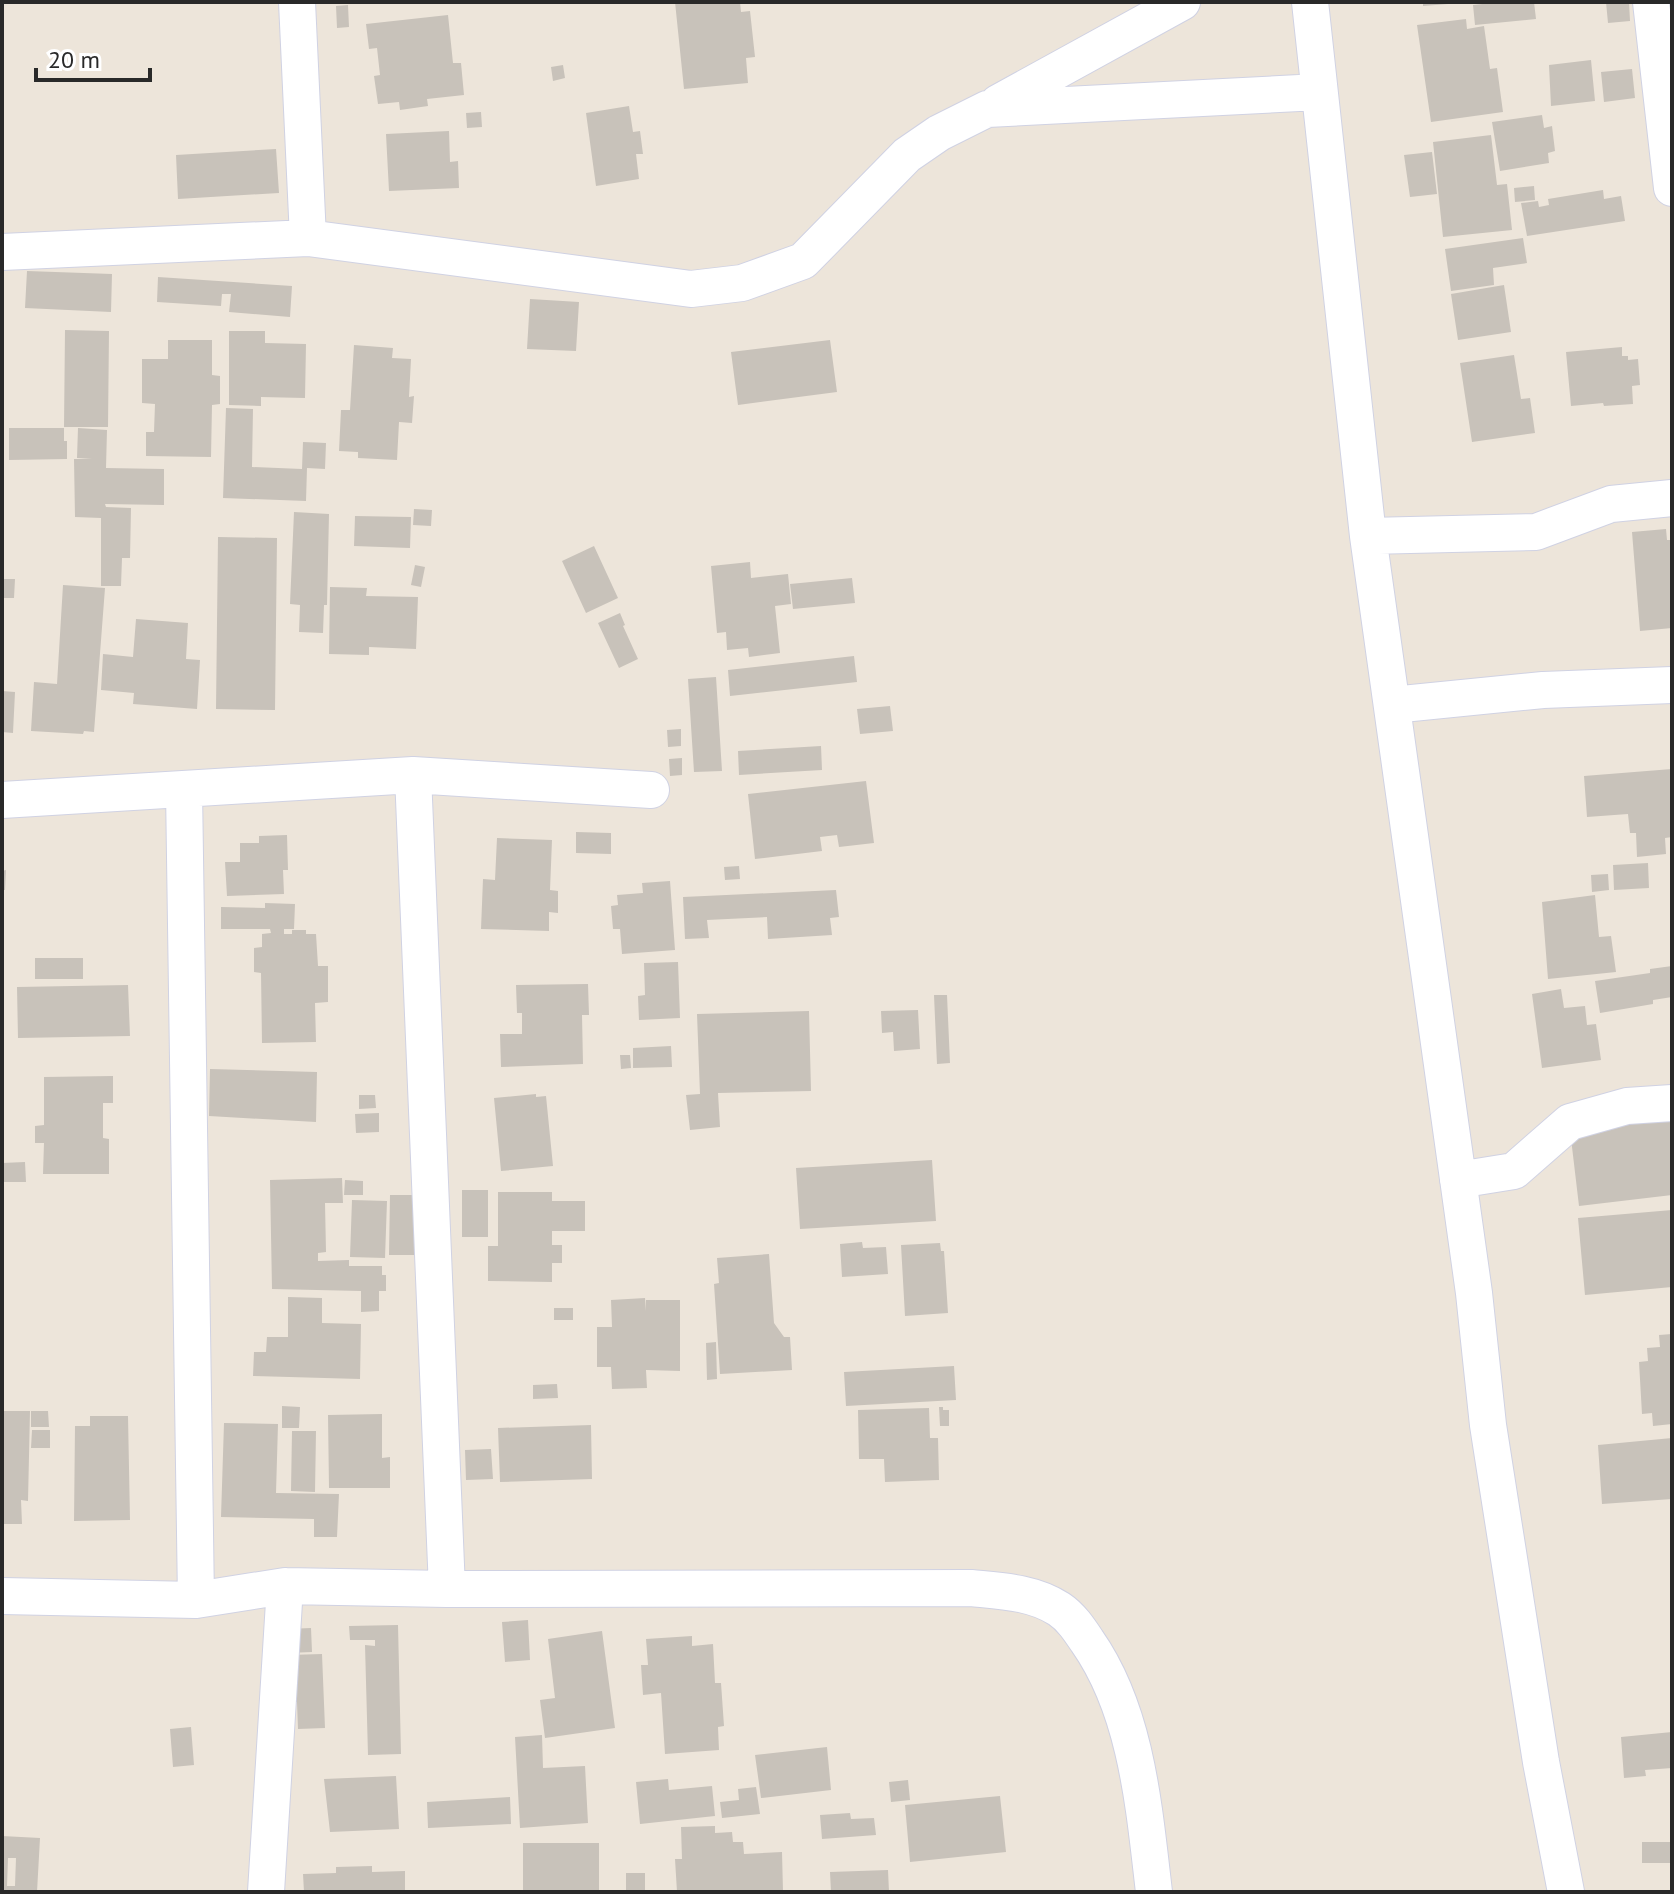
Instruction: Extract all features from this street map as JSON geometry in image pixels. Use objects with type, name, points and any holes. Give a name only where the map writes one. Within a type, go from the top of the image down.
[{"type":"street","points":[[297,2],[308,238]]},
{"type":"street","points":[[2,252],[308,238],[691,289],[742,283],[803,261],[907,155],[939,133],[1182,2]]},
{"type":"street","points":[[1310,2],[1368,536],[1474,1293],[1488,1425],[1538,1747],[1566,1892]]},
{"type":"street","points":[[1651,2],[1672,188]]},
{"type":"street","points":[[987,109],[1319,92]]},
{"type":"street","points":[[1368,536],[1536,532],[1611,504],[1672,498]]},
{"type":"street","points":[[1392,705],[1543,690],[1672,685]]},
{"type":"street","points":[[413,775],[447,1589]]},
{"type":"street","points":[[2,800],[413,775],[651,790]]},
{"type":"street","points":[[184,789],[196,1600]]},
{"type":"street","points":[[1458,1180],[1514,1171],[1570,1122],[1627,1106],[1672,1103]]},
{"type":"street","points":[[266,1892],[285,1586]]},
{"type":"street","points":[[2,1596],[196,1600],[285,1586],[447,1589],[971,1588],[1031,1596],[1058,1609],[1072,1620],[1099,1658],[1123,1714],[1144,1805],[1154,1892]]},
{"type":"building","points":[[675,2],[740,2],[741,12],[750,11],[755,57],[746,58],[748,83],[684,89]]},
{"type":"building","points":[[1423,2],[1448,2],[1448,4],[1423,6]]},
{"type":"building","points":[[1534,2],[1536,19],[1475,25],[1473,5]]},
{"type":"building","points":[[1606,2],[1629,2],[1630,21],[1608,23]]},
{"type":"building","points":[[348,5],[349,27],[337,28],[336,6]]},
{"type":"building","points":[[448,15],[453,63],[461,63],[464,95],[427,99],[428,106],[400,110],[399,102],[378,104],[374,76],[380,75],[377,48],[369,49],[366,24]]},
{"type":"building","points":[[1466,19],[1467,29],[1484,26],[1490,69],[1497,68],[1503,112],[1431,122],[1417,25]]},
{"type":"building","points":[[1591,60],[1595,101],[1551,106],[1549,65]]},
{"type":"building","points":[[563,65],[565,78],[553,81],[551,67]]},
{"type":"building","points":[[1632,69],[1635,98],[1604,102],[1601,72]]},
{"type":"building","points":[[629,106],[633,132],[640,131],[643,154],[636,154],[639,179],[596,186],[586,113]]},
{"type":"building","points":[[481,112],[482,127],[467,128],[466,113]]},
{"type":"building","points":[[1542,115],[1544,128],[1552,126],[1555,151],[1548,153],[1549,163],[1500,171],[1492,122]]},
{"type":"building","points":[[449,131],[450,162],[458,161],[459,188],[389,191],[386,134]]},
{"type":"building","points":[[1491,135],[1497,185],[1507,184],[1512,230],[1443,237],[1433,142]]},
{"type":"building","points":[[276,149],[279,193],[178,199],[176,155]]},
{"type":"building","points":[[1432,152],[1437,194],[1410,197],[1404,155]]},
{"type":"building","points":[[1534,186],[1535,200],[1515,202],[1514,188]]},
{"type":"building","points":[[1603,190],[1604,199],[1621,196],[1625,221],[1527,236],[1521,203],[1538,201],[1539,207],[1549,205],[1548,199]]},
{"type":"building","points":[[1523,238],[1527,263],[1493,268],[1494,285],[1451,291],[1445,249]]},
{"type":"building","points":[[27,271],[112,274],[111,312],[25,308]]},
{"type":"building","points":[[158,277],[292,286],[290,317],[229,312],[231,294],[222,294],[221,306],[157,302]]},
{"type":"building","points":[[1504,285],[1511,332],[1458,340],[1451,294]]},
{"type":"building","points":[[530,299],[579,302],[576,351],[527,349]]},
{"type":"building","points":[[65,330],[109,331],[108,427],[64,427]]},
{"type":"building","points":[[229,331],[265,331],[265,343],[306,344],[305,398],[261,397],[261,406],[229,405]]},
{"type":"building","points":[[168,340],[212,340],[212,375],[220,376],[220,404],[212,405],[211,457],[146,456],[146,432],[154,432],[155,404],[142,403],[142,359],[168,359]]},
{"type":"building","points":[[830,340],[837,392],[738,405],[731,352]]},
{"type":"building","points":[[354,345],[393,348],[392,358],[411,359],[409,397],[414,396],[412,423],[399,422],[397,460],[358,458],[358,452],[339,451],[341,410],[350,410]]},
{"type":"building","points":[[1622,347],[1622,356],[1628,356],[1628,360],[1638,359],[1640,385],[1632,386],[1633,404],[1571,406],[1566,352]]},
{"type":"building","points":[[1514,355],[1521,399],[1530,398],[1535,433],[1472,442],[1460,363]]},
{"type":"building","points":[[226,408],[253,409],[252,467],[302,469],[303,442],[326,443],[325,469],[307,468],[306,501],[223,498]]},
{"type":"building","points":[[9,428],[64,428],[67,459],[9,460]]},
{"type":"building","points":[[78,428],[107,430],[106,468],[164,469],[164,505],[105,504],[106,507],[131,508],[130,558],[122,558],[121,586],[101,586],[101,518],[75,517],[74,459],[92,459],[77,458]]},
{"type":"building","points":[[414,509],[432,510],[431,526],[413,525]]},
{"type":"building","points":[[294,512],[329,514],[327,605],[324,605],[323,633],[299,632],[300,605],[290,604]]},
{"type":"building","points":[[355,516],[411,517],[410,548],[354,546]]},
{"type":"building","points":[[1666,529],[1667,540],[1672,540],[1672,628],[1640,631],[1632,532]]},
{"type":"building","points":[[218,537],[277,538],[275,710],[216,709]]},
{"type":"building","points":[[594,546],[618,598],[586,613],[562,561]]},
{"type":"building","points":[[750,562],[751,578],[788,574],[791,604],[775,606],[780,653],[749,657],[748,648],[727,650],[726,632],[717,633],[711,566]]},
{"type":"building","points":[[415,565],[425,567],[421,587],[411,585]]},
{"type":"building","points":[[852,578],[855,603],[793,609],[790,584]]},
{"type":"building","points":[[2,579],[15,579],[14,598],[2,598]]},
{"type":"building","points":[[63,585],[105,588],[94,732],[84,731],[83,734],[31,731],[34,682],[57,684]]},
{"type":"building","points":[[330,587],[367,588],[366,596],[418,597],[416,649],[369,647],[369,655],[329,654]]},
{"type":"building","points":[[620,613],[638,659],[619,668],[598,623]]},
{"type":"building","points":[[136,619],[188,623],[186,659],[200,660],[197,709],[133,704],[134,693],[101,690],[103,654],[133,657]]},
{"type":"building","points":[[854,656],[857,682],[730,696],[728,670]]},
{"type":"building","points":[[716,677],[722,771],[694,772],[688,679]]},
{"type":"building","points":[[2,691],[15,692],[13,733],[2,732]]},
{"type":"building","points":[[890,706],[893,731],[860,734],[857,709]]},
{"type":"building","points":[[681,729],[681,746],[668,747],[667,730]]},
{"type":"building","points":[[821,746],[822,770],[739,775],[738,751]]},
{"type":"building","points":[[682,758],[682,775],[670,776],[669,759]]},
{"type":"building","points":[[1672,769],[1672,837],[1665,838],[1666,854],[1637,857],[1636,833],[1630,833],[1628,814],[1587,817],[1584,776]]},
{"type":"building","points":[[866,781],[874,843],[839,847],[837,835],[820,837],[822,851],[755,859],[748,794]]},
{"type":"building","points":[[576,832],[611,833],[611,854],[576,853]]},
{"type":"building","points":[[287,835],[288,870],[283,870],[284,894],[227,896],[225,862],[240,862],[240,843],[259,843],[259,836]]},
{"type":"building","points":[[497,838],[552,840],[550,890],[558,891],[558,913],[549,912],[549,931],[481,929],[483,879],[495,880]]},
{"type":"building","points":[[1648,863],[1649,888],[1614,890],[1613,865]]},
{"type":"building","points":[[739,866],[740,879],[725,880],[724,867]]},
{"type":"building","points":[[6,870],[5,890],[2,890],[2,871]]},
{"type":"building","points":[[1608,874],[1609,890],[1592,892],[1591,875]]},
{"type":"building","points":[[670,881],[675,950],[622,954],[620,929],[613,929],[611,906],[618,905],[617,895],[643,893],[642,883]]},
{"type":"building","points":[[836,890],[839,917],[830,918],[832,935],[768,939],[767,917],[707,920],[709,938],[685,939],[683,897]]},
{"type":"building","points":[[1595,895],[1599,937],[1611,936],[1616,972],[1548,979],[1542,902]]},
{"type":"building","points":[[265,903],[295,904],[294,929],[284,929],[284,934],[292,934],[292,930],[306,930],[306,934],[316,934],[318,966],[328,966],[328,1002],[315,1003],[316,1042],[262,1043],[261,973],[254,972],[254,948],[262,947],[262,934],[271,933],[270,929],[221,929],[221,907],[265,908]]},
{"type":"building","points":[[35,958],[83,958],[83,979],[35,979]]},
{"type":"building","points":[[678,962],[680,1018],[639,1020],[638,996],[645,995],[644,963]]},
{"type":"building","points":[[1672,966],[1672,997],[1653,1000],[1653,1004],[1600,1013],[1595,981],[1650,973],[1650,969]]},
{"type":"building","points":[[588,984],[589,1015],[582,1015],[583,1064],[501,1067],[500,1034],[522,1034],[522,1013],[517,1013],[516,985]]},
{"type":"building","points":[[128,985],[130,1036],[18,1038],[17,987]]},
{"type":"building","points":[[1561,989],[1564,1008],[1585,1006],[1587,1025],[1596,1024],[1601,1060],[1542,1068],[1532,994]]},
{"type":"building","points":[[934,995],[947,995],[950,1063],[937,1064]]},
{"type":"building","points":[[918,1010],[920,1049],[894,1051],[893,1032],[882,1033],[881,1011]]},
{"type":"building","points":[[809,1011],[811,1091],[718,1093],[720,1127],[690,1130],[686,1095],[700,1094],[697,1014]]},
{"type":"building","points":[[671,1046],[672,1067],[633,1068],[633,1048]]},
{"type":"building","points":[[620,1055],[630,1055],[631,1068],[621,1069]]},
{"type":"building","points":[[210,1069],[317,1072],[316,1122],[209,1116]]},
{"type":"building","points":[[113,1076],[113,1103],[103,1103],[103,1138],[109,1139],[109,1174],[43,1174],[44,1143],[35,1143],[35,1126],[44,1125],[44,1077]]},
{"type":"building","points":[[536,1094],[536,1097],[546,1096],[553,1166],[501,1171],[494,1098]]},
{"type":"building","points":[[359,1095],[375,1095],[376,1108],[359,1109]]},
{"type":"building","points":[[379,1113],[379,1132],[356,1133],[355,1114]]},
{"type":"building","points":[[1672,1118],[1672,1195],[1579,1206],[1570,1130]]},
{"type":"building","points":[[932,1160],[936,1221],[800,1229],[796,1168]]},
{"type":"building","points":[[25,1162],[26,1182],[2,1182],[2,1163]]},
{"type":"building","points":[[342,1178],[343,1203],[325,1203],[326,1252],[318,1253],[318,1261],[349,1260],[349,1266],[382,1266],[382,1275],[386,1275],[386,1291],[379,1291],[379,1311],[361,1312],[361,1291],[272,1289],[270,1180]]},
{"type":"building","points":[[345,1180],[363,1181],[363,1195],[344,1195]]},
{"type":"building","points":[[462,1190],[488,1190],[488,1237],[462,1237]]},
{"type":"building","points":[[498,1192],[552,1192],[552,1201],[585,1201],[585,1231],[552,1231],[552,1245],[562,1245],[562,1263],[552,1263],[552,1282],[488,1281],[488,1246],[498,1246]]},
{"type":"building","points":[[390,1195],[414,1195],[414,1255],[389,1255]]},
{"type":"building","points":[[352,1200],[387,1201],[385,1258],[350,1257]]},
{"type":"building","points":[[1672,1210],[1672,1287],[1585,1295],[1578,1218]]},
{"type":"building","points":[[862,1242],[863,1248],[886,1247],[888,1274],[842,1277],[840,1244]]},
{"type":"building","points":[[940,1243],[941,1251],[944,1251],[948,1313],[905,1316],[901,1245]]},
{"type":"building","points":[[769,1254],[774,1323],[784,1337],[790,1337],[792,1370],[720,1374],[714,1284],[719,1283],[717,1258]]},
{"type":"building","points":[[288,1297],[322,1298],[322,1323],[361,1324],[360,1379],[253,1376],[254,1352],[266,1352],[267,1337],[288,1337]]},
{"type":"building","points":[[645,1298],[646,1311],[646,1300],[680,1300],[680,1371],[646,1370],[647,1388],[612,1389],[611,1367],[597,1367],[597,1327],[612,1327],[611,1300]]},
{"type":"building","points":[[554,1308],[573,1308],[573,1320],[554,1320]]},
{"type":"building","points":[[1672,1334],[1672,1424],[1653,1426],[1652,1413],[1642,1414],[1639,1362],[1648,1361],[1647,1348],[1660,1347],[1659,1335]]},
{"type":"building","points":[[716,1342],[717,1379],[707,1380],[706,1343]]},
{"type":"building","points":[[954,1366],[956,1400],[846,1406],[844,1372]]},
{"type":"building","points":[[557,1384],[558,1398],[533,1399],[533,1385]]},
{"type":"building","points":[[282,1406],[300,1407],[299,1428],[282,1428]]},
{"type":"building","points":[[939,1407],[949,1410],[949,1426],[940,1426]]},
{"type":"building","points":[[929,1408],[930,1438],[938,1438],[939,1480],[885,1482],[884,1459],[859,1459],[858,1410]]},
{"type":"building","points":[[2,1411],[30,1411],[28,1501],[21,1500],[22,1524],[2,1524]]},
{"type":"building","points":[[31,1411],[48,1411],[49,1427],[31,1427]]},
{"type":"building","points":[[382,1414],[382,1458],[390,1457],[390,1488],[329,1488],[328,1415]]},
{"type":"building","points":[[90,1416],[128,1416],[130,1520],[74,1521],[75,1426],[90,1426]]},
{"type":"building","points":[[224,1423],[278,1424],[276,1493],[339,1494],[337,1537],[314,1537],[314,1519],[221,1517]]},
{"type":"building","points":[[591,1425],[592,1479],[500,1482],[498,1428]]},
{"type":"building","points":[[32,1430],[50,1430],[50,1448],[31,1448]]},
{"type":"building","points":[[292,1431],[316,1431],[315,1492],[291,1491]]},
{"type":"building","points":[[1672,1438],[1672,1499],[1602,1504],[1598,1445]]},
{"type":"building","points":[[491,1449],[493,1479],[466,1480],[465,1450]]},
{"type":"building","points":[[528,1620],[530,1660],[505,1662],[502,1622]]},
{"type":"building","points":[[398,1625],[401,1754],[368,1755],[365,1645],[375,1646],[375,1640],[350,1640],[349,1626]]},
{"type":"building","points":[[311,1628],[312,1652],[288,1653],[287,1629]]},
{"type":"building","points":[[602,1631],[615,1728],[545,1738],[540,1700],[555,1698],[548,1639]]},
{"type":"building","points":[[692,1636],[692,1646],[713,1644],[715,1683],[721,1683],[724,1726],[718,1727],[719,1750],[665,1754],[661,1693],[643,1695],[641,1665],[648,1665],[646,1639]]},
{"type":"building","points":[[322,1654],[325,1728],[298,1729],[297,1702],[290,1702],[289,1655]]},
{"type":"building","points":[[191,1727],[194,1765],[173,1767],[170,1729]]},
{"type":"building","points":[[1672,1732],[1672,1768],[1645,1770],[1646,1776],[1624,1778],[1621,1737]]},
{"type":"building","points":[[542,1735],[543,1768],[585,1766],[588,1823],[520,1828],[515,1737]]},
{"type":"building","points":[[827,1747],[831,1790],[761,1798],[755,1755]]},
{"type":"building","points":[[396,1776],[399,1829],[330,1832],[324,1779]]},
{"type":"building","points":[[668,1779],[669,1790],[712,1786],[715,1816],[640,1824],[636,1782]]},
{"type":"building","points":[[908,1780],[910,1800],[891,1802],[889,1782]]},
{"type":"building","points":[[756,1787],[760,1814],[722,1818],[720,1802],[739,1800],[738,1789]]},
{"type":"building","points":[[1000,1796],[1006,1852],[910,1862],[905,1805]]},
{"type":"building","points":[[510,1797],[511,1824],[428,1828],[427,1802]]},
{"type":"building","points":[[850,1813],[851,1819],[874,1818],[876,1835],[822,1839],[820,1815]]},
{"type":"building","points":[[715,1826],[715,1833],[732,1832],[733,1842],[743,1842],[744,1854],[782,1852],[783,1892],[677,1892],[675,1859],[682,1859],[681,1827]]},
{"type":"building","points":[[2,1836],[40,1838],[37,1892],[2,1892]],"holes":[[[8,1858],[16,1858],[15,1886],[7,1886]]]},
{"type":"building","points":[[1642,1842],[1672,1842],[1672,1863],[1642,1863]]},
{"type":"building","points":[[523,1843],[599,1843],[599,1892],[523,1892]]},
{"type":"building","points":[[372,1866],[372,1872],[405,1871],[405,1892],[304,1892],[303,1874],[336,1873],[336,1867]]},
{"type":"building","points":[[888,1870],[889,1892],[831,1892],[830,1872]]},
{"type":"building","points":[[626,1873],[645,1873],[645,1892],[626,1892]]}]
